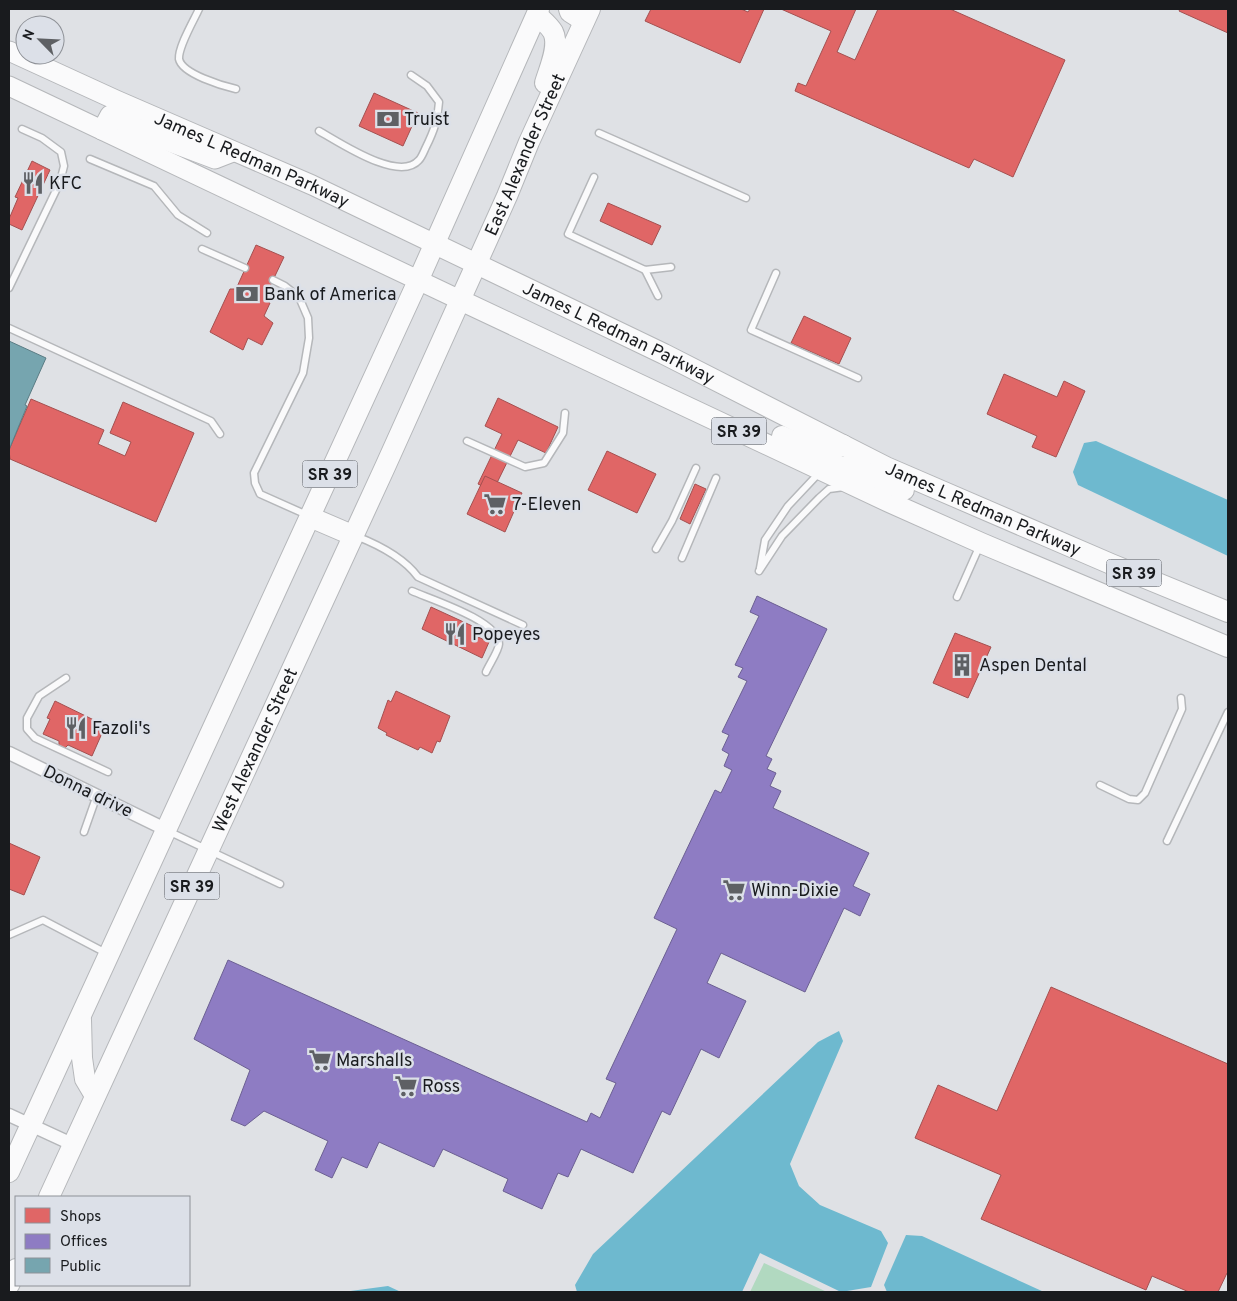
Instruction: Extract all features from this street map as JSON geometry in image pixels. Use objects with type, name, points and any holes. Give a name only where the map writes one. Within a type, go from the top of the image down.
[{"type":"main road","points":[[435,244],[538,12],[554,34],[556,44],[528,142]]},
{"type":"main road","name":"East Alexander Street","points":[[460,300],[508,196],[581,13]]},
{"type":"main road","name":"James L Redman Parkway","points":[[9,51],[52,72],[312,185],[664,354],[886,467],[1228,612]]},
{"type":"main road","name":"James L Redman Parkway","points":[[9,86],[418,281],[856,486],[981,543],[1228,647]]},
{"type":"main road","points":[[102,130],[110,116],[149,134],[215,159],[233,152]]},
{"type":"main road","name":"SR 39","points":[[9,1172],[435,244]]},
{"type":"main road","name":"West Alexander Street","points":[[49,1196],[460,300]]},
{"type":"main road","points":[[688,407],[707,407],[728,412],[814,449],[835,450],[843,445]]},
{"type":"main road","points":[[822,470],[832,466],[855,469],[975,520],[1040,533]]},
{"type":"main road","points":[[310,517],[352,535]]},
{"type":"main road","points":[[82,1016],[82,1058],[85,1079],[95,1096]]},
{"type":"main road","points":[[9,1285],[15,1271]]},
{"type":"street","name":"Donna drive","points":[[9,753],[167,830]]},
{"type":"street","points":[[9,1115],[74,1145]]},
{"type":"lane","points":[[200,9],[181,48],[179,59],[188,71],[222,86],[236,89]]},
{"type":"lane","points":[[319,131],[368,158],[386,165],[406,168],[418,161],[436,128],[439,102],[427,86],[411,75]]},
{"type":"lane","points":[[9,288],[60,182],[64,166],[61,152],[42,138],[22,128]]},
{"type":"lane","points":[[599,133],[746,198]]},
{"type":"lane","points":[[90,159],[154,186],[178,214],[207,233]]},
{"type":"lane","points":[[594,177],[568,234],[645,270],[671,267]]},
{"type":"lane","points":[[202,249],[245,268]]},
{"type":"lane","points":[[645,270],[658,296]]},
{"type":"lane","points":[[776,273],[751,330],[858,378]]},
{"type":"lane","points":[[273,280],[285,286],[299,297],[308,318],[309,338],[303,372],[254,473],[255,483],[260,494],[310,517]]},
{"type":"lane","points":[[9,328],[211,421],[220,434]]},
{"type":"lane","points":[[467,441],[526,467],[544,463],[563,433],[565,413]]},
{"type":"lane","points":[[656,549],[672,521],[696,468]]},
{"type":"lane","points":[[822,470],[788,506],[765,540],[759,571],[782,536],[829,489],[856,486]]},
{"type":"lane","points":[[682,558],[716,478]]},
{"type":"lane","points":[[352,535],[373,544],[410,566],[418,578],[523,625]]},
{"type":"lane","points":[[958,597],[981,543]]},
{"type":"lane","points":[[412,591],[486,624],[497,636],[500,644],[486,672]]},
{"type":"lane","points":[[66,678],[39,696],[27,718],[27,729],[35,738],[108,772]]},
{"type":"lane","points":[[1100,785],[1129,799],[1138,800],[1145,793],[1182,708],[1181,698]]},
{"type":"lane","points":[[1167,840],[1228,712]]},
{"type":"lane","points":[[84,832],[97,795]]},
{"type":"lane","points":[[167,830],[280,884]]},
{"type":"lane","points":[[9,935],[43,920],[109,954]]},
{"type":"green space","points":[[764,1263],[827,1292],[750,1292]]},
{"type":"water","points":[[1096,441],[1228,500],[1228,556],[1078,485],[1073,472],[1084,443]]},
{"type":"water","points":[[839,1031],[843,1041],[790,1164],[799,1186],[820,1205],[881,1231],[888,1243],[871,1287],[841,1292],[760,1253],[742,1292],[577,1292],[575,1285],[593,1254],[818,1042]]},
{"type":"water","points":[[906,1235],[922,1236],[1044,1292],[887,1292],[884,1285]]},
{"type":"water","points":[[388,1286],[401,1292],[343,1292]]},
{"type":"building: Shops","points":[[651,9],[741,9],[748,12],[750,9],[764,9],[740,63],[645,21]]},
{"type":"building: Shops","points":[[781,9],[856,9],[837,52],[855,60],[878,9],[950,9],[1065,60],[1013,177],[974,159],[969,168],[795,91],[798,83],[806,86],[831,31]]},
{"type":"building: Shops","points":[[1180,9],[1228,9],[1228,33],[1179,11]]},
{"type":"building: Shops","name":"Truist","points":[[374,93],[418,113],[403,146],[359,126]]},
{"type":"building: Shops","name":"KFC","points":[[32,161],[50,170],[22,230],[9,224],[9,219],[18,198],[15,197]]},
{"type":"building: Shops","points":[[608,203],[661,226],[652,245],[600,221]]},
{"type":"building: Shops","name":"Bank of America","points":[[256,245],[284,257],[264,299],[270,303],[264,316],[273,323],[262,345],[248,338],[243,350],[210,332],[230,289],[236,289]]},
{"type":"building: Shops","points":[[804,316],[851,338],[839,364],[791,343]]},
{"type":"building: Shops","points":[[1004,374],[1057,397],[1064,381],[1085,391],[1056,457],[1032,447],[1037,436],[987,414]]},
{"type":"building: Shops","name":"7-Eleven","points":[[498,398],[558,427],[546,453],[518,440],[493,491],[478,484],[502,434],[485,426]]},
{"type":"building: Shops","points":[[31,399],[104,430],[98,444],[125,456],[131,442],[110,433],[123,402],[194,433],[156,522],[10,459],[9,450]]},
{"type":"building: Shops","points":[[607,451],[656,474],[637,513],[588,490]]},
{"type":"building: Shops","name":"7-Eleven","points":[[485,476],[522,493],[505,532],[467,514]]},
{"type":"building: Shops","points":[[695,484],[706,489],[690,524],[680,519]]},
{"type":"building: Shops","name":"Popeyes","points":[[431,607],[481,630],[478,637],[489,642],[482,658],[422,629]]},
{"type":"building: Shops","name":"Aspen Dental","points":[[955,633],[991,647],[968,698],[933,683]]},
{"type":"building: Shops","points":[[396,691],[450,716],[440,742],[437,741],[432,753],[420,747],[418,750],[386,735],[387,733],[378,728],[388,700],[391,702]]},
{"type":"building: Shops","name":"Fazoli's","points":[[55,701],[100,723],[101,721],[109,724],[105,732],[103,731],[92,756],[68,745],[64,749],[59,747],[59,741],[43,734],[50,719],[47,718]]},
{"type":"building: Shops","points":[[9,843],[40,857],[24,895],[9,889]]},
{"type":"building: Shops","points":[[1051,987],[1228,1064],[1228,1274],[1218,1292],[1189,1292],[1152,1276],[1146,1290],[981,1219],[1001,1175],[915,1138],[938,1085],[997,1111]]},
{"type":"building: Offices","points":[[757,596],[827,629],[766,756],[772,759],[767,769],[776,773],[770,786],[781,791],[773,808],[869,853],[853,886],[870,894],[860,916],[844,908],[805,992],[721,953],[707,983],[746,1001],[719,1058],[701,1049],[670,1115],[662,1111],[633,1173],[581,1149],[568,1177],[558,1173],[542,1209],[503,1191],[508,1179],[443,1149],[434,1167],[379,1142],[367,1168],[342,1157],[332,1178],[315,1170],[328,1141],[264,1111],[245,1126],[231,1120],[250,1070],[194,1039],[228,960],[587,1122],[591,1113],[600,1118],[616,1083],[606,1079],[677,929],[654,918],[715,790],[721,793],[732,770],[724,766],[729,754],[722,750],[729,735],[722,732],[747,681],[738,677],[743,668],[735,665],[759,616],[750,612]]},
{"type":"building: Public","points":[[9,341],[46,358],[25,405],[27,406],[9,450]]},
{"type":"place","name":"Truist","points":[[388,119]]},
{"type":"place","name":"KFC","points":[[33,183]]},
{"type":"place","name":"Bank of America","points":[[247,294]]},
{"type":"place","name":"7-Eleven","points":[[495,504]]},
{"type":"place","name":"Popeyes","points":[[455,634]]},
{"type":"place","name":"Aspen Dental","points":[[962,665]]},
{"type":"place","name":"Fazoli's","points":[[76,728]]},
{"type":"place","name":"Winn-Dixie","points":[[734,890]]},
{"type":"place","name":"Marshalls","points":[[320,1060]]},
{"type":"place","name":"Ross","points":[[406,1086]]}]
